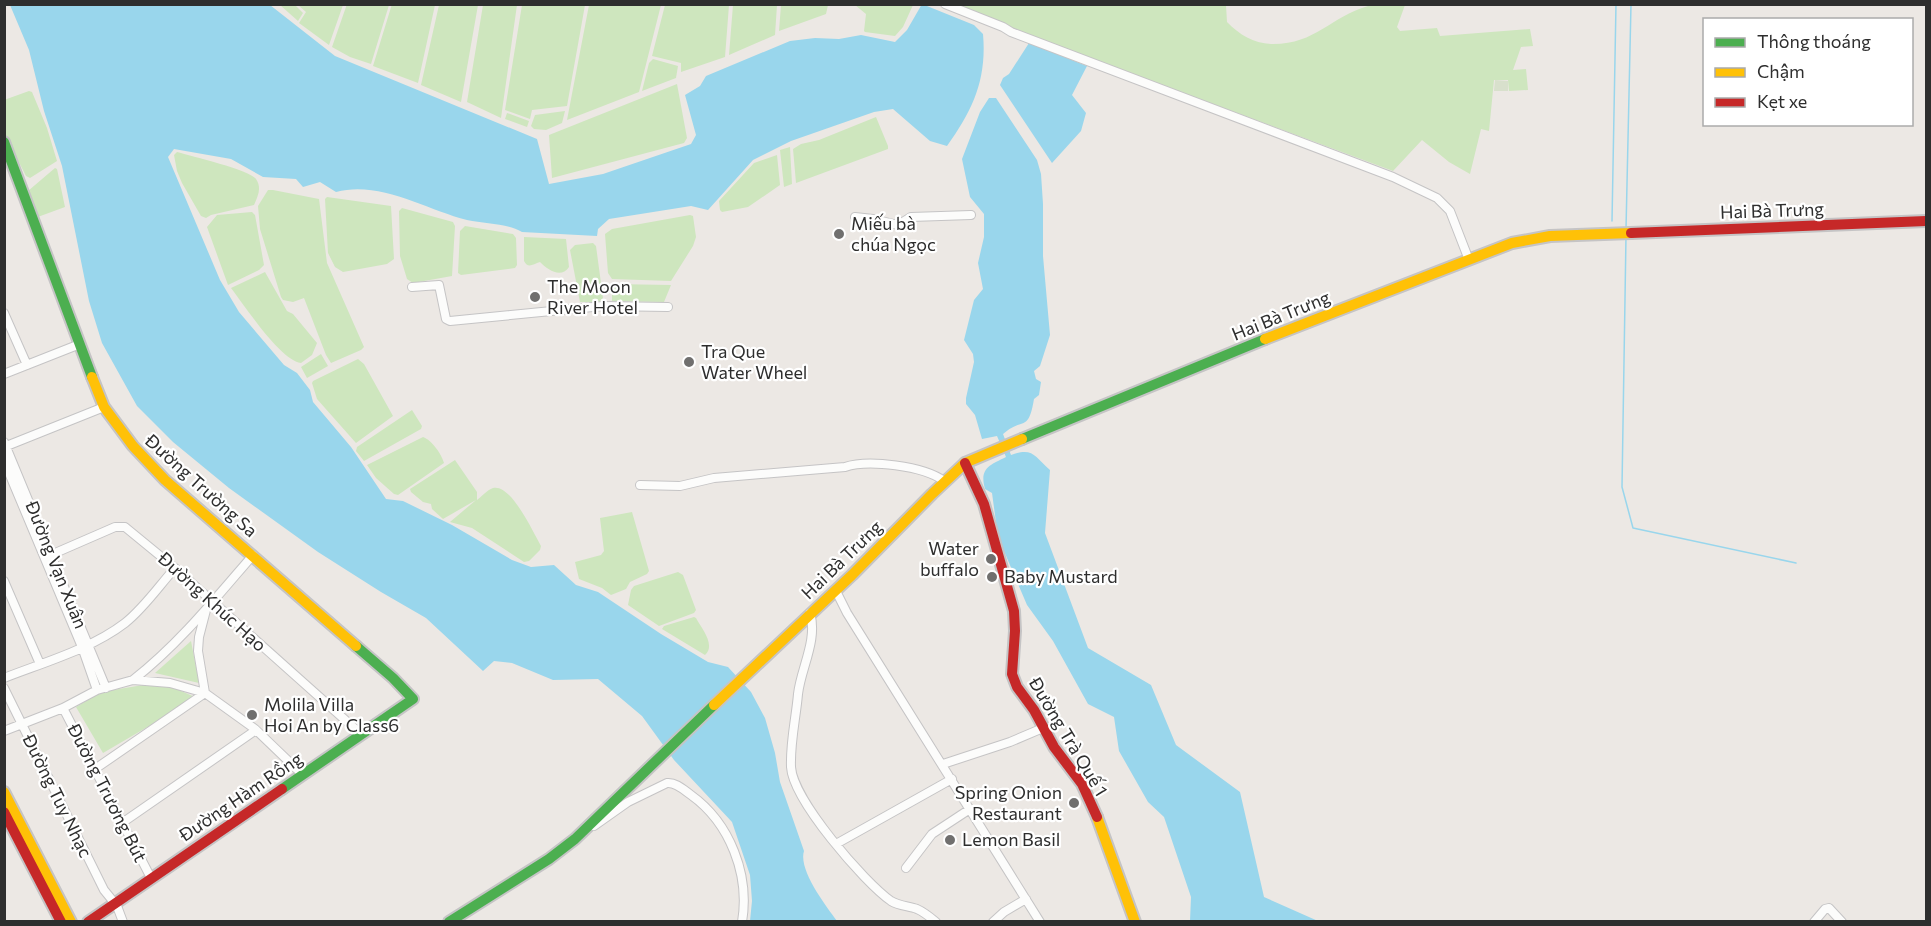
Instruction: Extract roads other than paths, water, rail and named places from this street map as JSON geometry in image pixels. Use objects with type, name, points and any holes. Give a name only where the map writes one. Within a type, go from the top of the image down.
[{"type":"street","points":[[945,4],[1033,41],[1393,177],[1437,198],[1450,211],[1469,260]]},
{"type":"street","name":"Đường Trường Sa","points":[[4,142],[104,407],[133,447],[165,480],[393,678],[413,699]]},
{"type":"street","points":[[855,217],[898,225],[911,217],[971,215]]},
{"type":"street","name":"Hai Bà Trưng","points":[[582,833],[742,678],[836,591],[944,481],[965,463],[1273,336],[1512,243],[1550,236],[1926,221]]},
{"type":"street","points":[[412,287],[440,285],[446,319],[450,321],[603,306],[668,307]]},
{"type":"street","points":[[4,313],[27,366]]},
{"type":"street","points":[[4,374],[80,344]]},
{"type":"street","points":[[5,445],[104,407]]},
{"type":"street","name":"Đường Vạn Xuân","points":[[5,445],[101,689]]},
{"type":"street","name":"Đường Vạn Xuân","points":[[4,461],[49,556]]},
{"type":"street","name":"Đường Trà Quế 1","points":[[965,463],[984,504],[1014,611],[1012,674],[1017,687],[1034,710],[1054,747],[1082,784],[1092,804],[1135,921]]},
{"type":"street","points":[[640,485],[680,486],[714,478],[845,467],[854,464],[908,467],[944,481]]},
{"type":"street","name":"Đường Khúc Hạo","points":[[49,556],[115,527],[125,526],[362,735]]},
{"type":"street","points":[[133,680],[158,660],[206,610],[253,555]]},
{"type":"street","points":[[4,678],[85,646],[113,632],[128,621],[175,568]]},
{"type":"street","points":[[4,581],[40,664]]},
{"type":"street","points":[[836,591],[847,613],[1040,921]]},
{"type":"street","points":[[205,693],[198,651],[206,610]]},
{"type":"street","points":[[810,614],[810,642],[794,718],[791,768],[801,794],[852,864],[892,902],[917,909],[936,921]]},
{"type":"street","points":[[4,731],[63,708],[101,689],[133,680],[171,683],[205,693],[256,730],[303,774]]},
{"type":"street","name":"Đường Tuy Nhạc","points":[[4,688],[104,890],[117,906],[123,921]]},
{"type":"street","points":[[95,769],[205,693]]},
{"type":"street","name":"Đường Hàm Rồng","points":[[88,921],[413,699]]},
{"type":"street","name":"Đường Trương Bút","points":[[63,708],[151,878]]},
{"type":"street","points":[[943,764],[1010,742],[1043,728]]},
{"type":"street","points":[[122,823],[256,730]]},
{"type":"street","points":[[836,844],[952,779]]},
{"type":"street","points":[[449,921],[549,859],[628,802],[671,782],[709,811],[728,839],[745,886],[742,921]]},
{"type":"street","points":[[4,792],[71,921]]},
{"type":"street","points":[[906,868],[932,834],[970,809]]},
{"type":"street","points":[[4,812],[61,921]]},
{"type":"street","points":[[993,921],[1026,899]]},
{"type":"street","points":[[1814,921],[1829,908],[1842,921]]},
{"type":"water","points":[[922,4],[974,25],[983,34],[983,65],[976,93],[964,120],[947,146],[930,141],[893,109],[874,112],[791,141],[753,160],[708,210],[691,206],[609,219],[598,229],[597,236],[522,232],[502,225],[467,220],[385,193],[352,189],[336,192],[320,182],[303,187],[296,179],[263,177],[231,159],[174,149],[168,157],[220,280],[239,312],[284,365],[297,373],[310,390],[313,402],[351,447],[386,499],[403,501],[452,525],[512,560],[531,567],[554,565],[576,585],[598,592],[708,662],[728,667],[751,692],[765,718],[780,782],[804,851],[805,868],[814,888],[837,921],[750,921],[752,901],[750,875],[732,822],[674,760],[642,716],[598,679],[553,680],[512,663],[494,661],[483,671],[426,618],[318,552],[229,488],[173,442],[137,406],[102,343],[89,301],[62,166],[44,111],[29,50],[10,5],[270,5],[335,56],[537,139],[549,184],[603,174],[691,144],[696,135],[685,95],[700,86],[706,76],[790,41],[815,38],[839,39],[861,35],[895,42],[907,30]]},
{"type":"water","points":[[1029,43],[1087,66],[1072,95],[1086,113],[1081,131],[1052,163],[1000,85]]},
{"type":"water","points":[[989,98],[996,98],[1037,160],[1041,174],[1043,256],[1050,335],[1040,366],[1034,371],[1036,379],[1041,382],[1039,395],[1034,399],[1029,417],[1024,423],[1003,434],[1011,455],[1024,452],[1033,454],[1050,470],[1045,533],[1088,648],[1151,685],[1176,745],[1240,792],[1264,897],[1318,921],[1190,921],[1191,897],[1164,817],[1148,802],[1119,751],[1114,717],[1088,704],[1053,641],[1027,605],[998,537],[992,493],[985,489],[984,476],[987,468],[1006,457],[997,436],[982,439],[975,415],[966,404],[974,362],[973,354],[964,340],[974,300],[983,289],[978,263],[984,237],[984,214],[970,197],[962,159],[980,112]]},
{"type":"waterway","points":[[1612,221],[1616,4]]},
{"type":"waterway","points":[[1626,229],[1631,4]]},
{"type":"waterway","points":[[1626,236],[1622,487],[1633,528],[1796,563]]},
{"type":"place","name":"Miếu bà chúa Ngọc","points":[[839,234]]},
{"type":"place","name":"The Moon River Hotel","points":[[535,297]]},
{"type":"place","name":"Tra Que Water Wheel","points":[[689,362]]},
{"type":"place","name":"Water buffalo","points":[[991,559]]},
{"type":"place","name":"Baby Mustard","points":[[992,577]]},
{"type":"place","name":"Molila Villa Hoi An by Class6","points":[[252,715]]},
{"type":"place","name":"Spring Onion Restaurant","points":[[1074,803]]},
{"type":"place","name":"Lemon Basil","points":[[950,840]]}]
